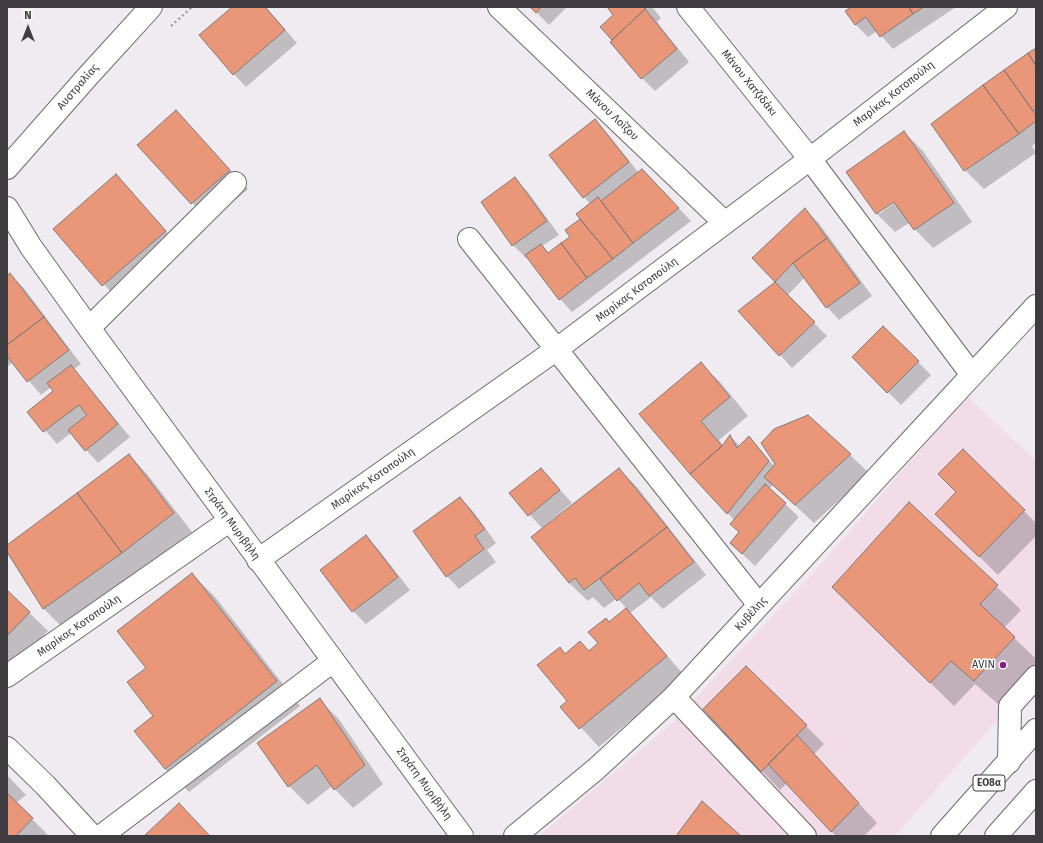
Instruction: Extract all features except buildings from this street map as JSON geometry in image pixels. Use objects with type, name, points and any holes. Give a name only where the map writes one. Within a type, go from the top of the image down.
[{"type":"main road","name":"Αυστραλίας","points":[[7,168],[151,7]]},
{"type":"main road","name":"Μάνου Λοΐζου","points":[[499,7],[725,223]]},
{"type":"main road","name":"Μάνου Χατζιδάκι","points":[[688,7],[810,159],[972,375]]},
{"type":"main road","name":"Μαρίκας Κοτοπούλη","points":[[258,560],[557,349],[810,159],[1006,7]]},
{"type":"main road","points":[[89,328],[235,183]]},
{"type":"main road","name":"Στράτη Μυριβήλη","points":[[7,208],[31,247],[89,328],[229,521],[462,836]]},
{"type":"main road","points":[[469,239],[759,605]]},
{"type":"main road","name":"Κυβέλης","points":[[515,836],[602,764],[674,697],[1036,306]]},
{"type":"main road","name":"Μαρίκας Κοτοπούλη","points":[[7,676],[229,521]]},
{"type":"main road","points":[[101,836],[333,661]]},
{"type":"main road","points":[[1009,762],[1010,706],[1036,677]]},
{"type":"main road","points":[[674,697],[805,836]]},
{"type":"main road","name":"ΕΟ8α","points":[[942,836],[1036,730]]},
{"type":"main road","points":[[7,748],[45,785],[92,836]]},
{"type":"main road","points":[[1007,831],[1036,791]]},
{"type":"shaded area","points":[[967,396],[1036,461],[1036,676],[895,836],[539,836],[670,725],[813,573]]},
{"type":"place","name":"AVIN","points":[[1003,665]]}]
